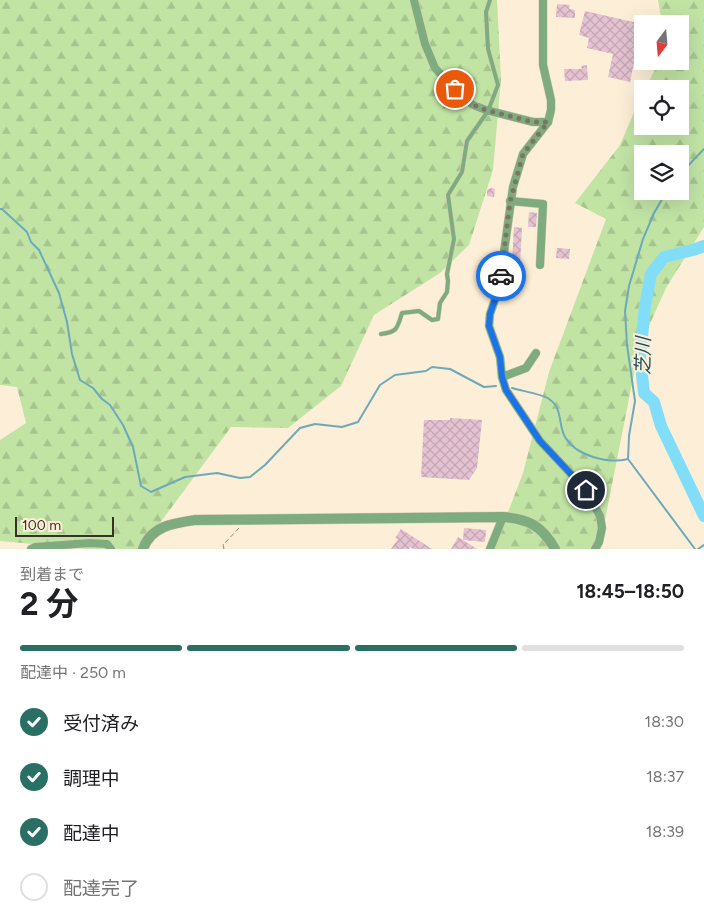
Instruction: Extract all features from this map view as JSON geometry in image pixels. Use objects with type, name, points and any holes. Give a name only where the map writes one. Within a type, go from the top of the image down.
[{"type":"street","points":[[414,0],[425,44],[435,68],[464,99],[488,111],[533,122],[548,122]]},
{"type":"street","points":[[543,0],[544,65],[551,100],[551,110],[548,122],[523,154],[510,201],[499,288],[490,314],[489,326],[500,357],[502,377],[506,390],[540,441],[586,490],[600,516],[602,528],[599,542],[594,549]]},
{"type":"street","points":[[510,201],[543,204],[540,265]]},
{"type":"street","points":[[502,377],[526,368],[536,353]]},
{"type":"street","points":[[490,549],[503,517]]},
{"type":"street","points":[[143,549],[148,538],[155,531],[165,526],[196,520],[503,517],[524,519],[533,524],[551,542],[555,549]]},
{"type":"street","points":[[31,549],[35,547],[90,543],[107,544],[111,549]]},
{"type":"lane","points":[[382,334],[391,333],[396,330],[402,313],[419,311],[432,320],[438,319],[440,303],[447,292],[448,281],[446,274],[454,239],[448,195],[462,172],[466,142],[488,111],[498,86],[488,49],[486,12],[490,0]]},
{"type":"path","points":[[224,549],[223,545],[246,520]]},
{"type":"green space","points":[[0,0],[497,0],[501,79],[493,170],[469,245],[440,273],[374,315],[341,386],[288,428],[231,427],[157,527],[145,549],[86,549],[0,541],[0,440],[26,423],[17,387],[0,385]]},
{"type":"green space","points":[[658,0],[704,0],[704,227],[666,288],[639,348],[601,549],[494,549],[523,473],[549,372],[606,219],[575,203],[620,145],[634,113],[634,135],[689,135],[689,80],[650,80],[654,70],[689,70],[689,15],[660,15]]},
{"type":"building","points":[[557,4],[570,5],[569,9],[575,10],[575,18],[556,17]]},
{"type":"building","points":[[585,11],[634,22],[634,63],[630,82],[608,77],[613,54],[587,48],[589,38],[579,35]]},
{"type":"building","points":[[587,65],[588,80],[565,81],[564,69],[582,69],[581,66]]},
{"type":"building","points":[[495,189],[494,197],[487,196],[487,190]]},
{"type":"building","points":[[529,212],[537,213],[536,227],[528,227]]},
{"type":"building","points":[[514,227],[522,228],[520,265],[512,264]]},
{"type":"building","points":[[557,248],[570,249],[569,259],[556,258]]},
{"type":"building","points":[[450,418],[482,420],[477,468],[469,480],[421,477],[424,420],[450,420]]},
{"type":"building","points":[[464,528],[486,530],[485,542],[463,540]]},
{"type":"building","points":[[401,529],[432,549],[413,549],[410,547],[409,549],[391,549],[398,539],[395,538]]},
{"type":"building","points":[[458,537],[477,549],[451,549]]},
{"type":"waterway","points":[[689,165],[704,149]]},
{"type":"waterway","points":[[662,200],[643,239],[629,286],[625,311],[627,345],[635,401],[629,436],[628,459],[695,549]]},
{"type":"waterway","points":[[0,209],[27,232],[31,242],[39,250],[59,293],[67,322],[72,354],[80,380],[93,388],[110,405],[123,425],[133,447],[141,486],[151,492],[185,477],[217,473],[240,478],[250,477],[265,465],[300,428],[315,424],[342,427],[358,422],[380,385],[395,375],[426,371],[432,367],[450,369],[484,387],[496,386]]},
{"type":"waterway","name":"芝川","points":[[704,246],[664,257],[651,274],[645,306],[640,357],[644,393],[654,402],[661,426],[704,516]]},
{"type":"waterway","points":[[512,388],[549,399],[556,407],[565,437],[570,444],[584,454],[602,459],[628,459]]},
{"type":"waterway","points":[[698,549],[704,545]]},
{"type":"way so far","points":[[455,89],[464,99],[486,110],[533,122],[548,122],[523,154],[510,202],[501,276]]},
{"type":"route","points":[[501,276],[490,314],[489,326],[500,357],[502,377],[506,390],[540,441],[586,490]]}]
